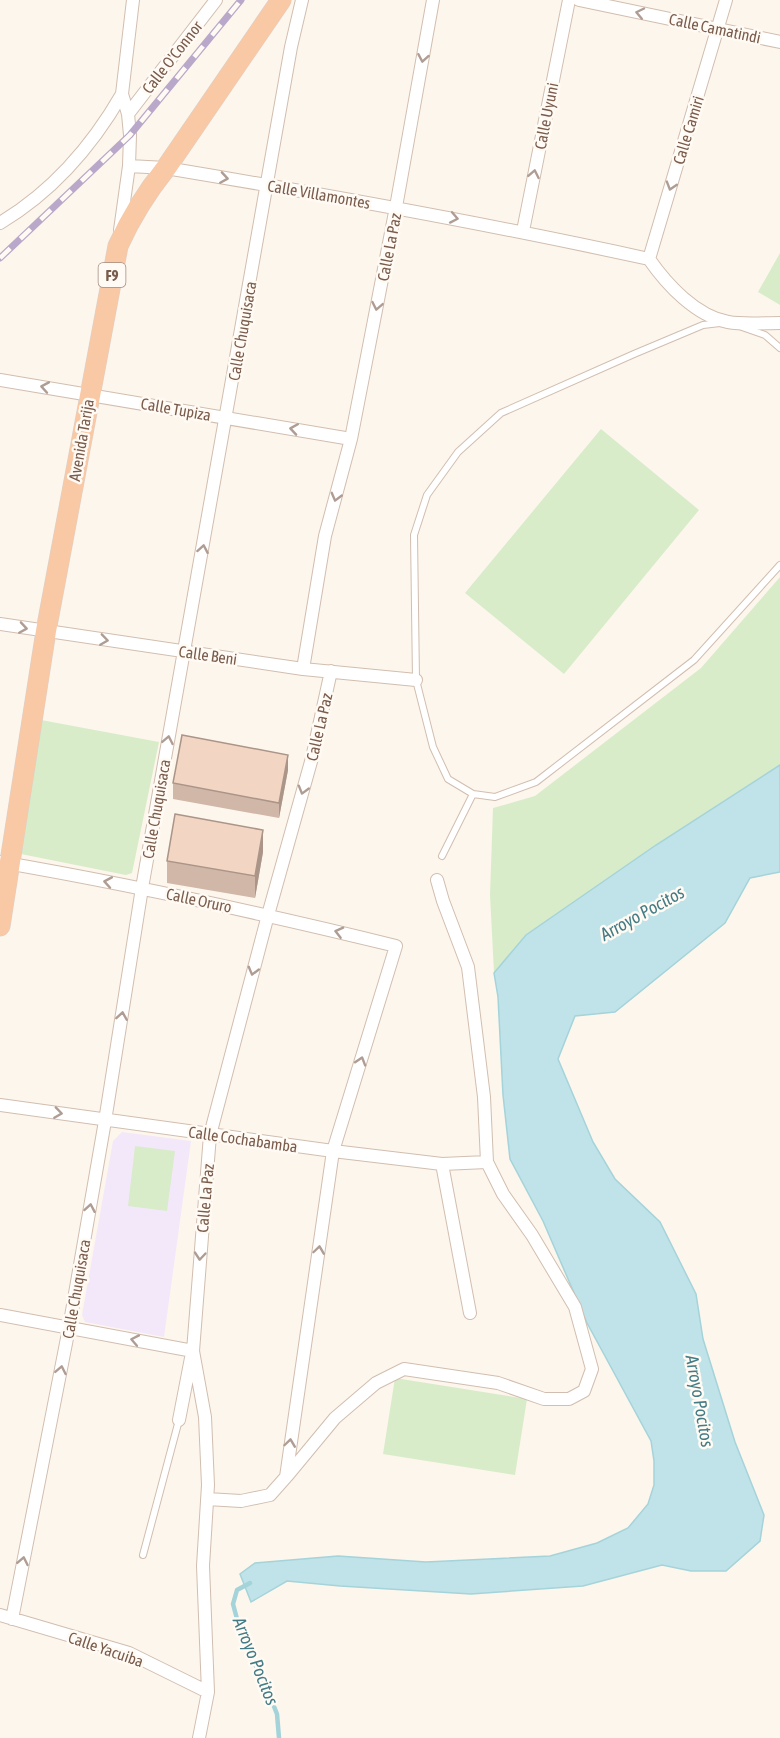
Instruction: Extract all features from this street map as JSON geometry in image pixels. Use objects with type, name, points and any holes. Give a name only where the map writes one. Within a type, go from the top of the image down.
[{"type":"highway","name":"Avenida Tarija","points":[[0,926],[5,863],[118,246],[146,192],[166,168],[281,0]]},
{"type":"street","points":[[0,224],[58,179],[108,119],[122,94],[133,0]]},
{"type":"street","name":"Calle O'Connor","points":[[128,114],[216,0]]},
{"type":"street","name":"Calle Chuquisaca","points":[[6,1617],[69,1328],[142,888],[291,47],[302,0]]},
{"type":"street","name":"Calle La Paz","points":[[303,669],[325,536],[351,439],[433,0]]},
{"type":"street","name":"Calle Uyuni","points":[[523,231],[568,0]]},
{"type":"street","name":"Calle Camatindi","points":[[579,0],[780,42]]},
{"type":"street","name":"Calle Camiri","points":[[649,259],[726,0]]},
{"type":"street","points":[[118,246],[129,166],[130,135],[128,114],[122,94]]},
{"type":"street","name":"Calle Villamontes","points":[[129,166],[166,168],[396,207],[523,231],[649,259]]},
{"type":"street","points":[[649,259],[681,297],[707,314],[728,322],[780,323]]},
{"type":"street","name":"Calle Tupiza","points":[[0,380],[351,439]]},
{"type":"street","name":"Calle Beni","points":[[0,624],[303,669],[416,680]]},
{"type":"street","name":"Calle La Paz","points":[[199,1738],[207,1692],[203,1566],[207,1499],[205,1417],[193,1351],[210,1135],[312,758],[331,672]]},
{"type":"street","name":"Calle Oruro","points":[[5,863],[142,888],[396,946],[333,1151]]},
{"type":"street","points":[[207,1499],[241,1501],[270,1495],[335,1418],[376,1383],[404,1369],[498,1383],[544,1399],[568,1399],[584,1391],[592,1369],[575,1307],[532,1236],[503,1194],[487,1162],[484,1097],[468,967],[442,901],[437,880]]},
{"type":"street","name":"Calle Cochabamba","points":[[0,1105],[210,1135],[442,1164],[487,1162]]},
{"type":"street","points":[[286,1477],[333,1151]]},
{"type":"street","points":[[442,1164],[470,1313]]},
{"type":"street","points":[[0,1315],[193,1351],[179,1420]]},
{"type":"street","name":"Calle Yacuiba","points":[[6,1617],[129,1653],[207,1692]]},
{"type":"lane","points":[[780,348],[765,335],[728,322],[703,325],[501,414],[458,452],[427,495],[414,535],[416,680],[433,747],[448,779],[473,794],[495,797],[536,782],[694,660],[780,565]]},
{"type":"lane","points":[[442,855],[473,794]]},
{"type":"lane","points":[[143,1555],[179,1420]]},
{"type":"shaded area","points":[[122,1132],[191,1141],[164,1337],[85,1322],[82,1315],[113,1141]]},
{"type":"green space","points":[[780,253],[780,305],[758,292]]},
{"type":"green space","points":[[601,429],[699,510],[564,674],[465,593]]},
{"type":"green space","points":[[780,577],[780,765],[656,845],[526,935],[494,973],[490,895],[493,808],[535,796],[701,668]]},
{"type":"green space","points":[[41,720],[159,742],[132,873],[126,875],[21,854]]},
{"type":"green space","points":[[135,1146],[175,1151],[167,1211],[128,1206]]},
{"type":"green space","points":[[395,1378],[527,1399],[515,1475],[383,1454]]},
{"type":"water","points":[[780,765],[780,872],[750,878],[725,923],[615,1012],[575,1016],[558,1059],[593,1142],[615,1179],[660,1222],[696,1294],[703,1339],[735,1442],[764,1515],[760,1541],[726,1571],[691,1571],[662,1565],[583,1586],[471,1594],[287,1581],[251,1602],[240,1574],[255,1563],[338,1556],[426,1562],[550,1556],[597,1543],[628,1528],[648,1504],[654,1485],[651,1441],[587,1323],[543,1221],[510,1159],[503,1095],[498,997],[494,973],[526,935],[656,845]]},
{"type":"building","points":[[182,735],[288,755],[279,803],[173,783]]},
{"type":"building","points":[[175,814],[263,830],[255,876],[167,861]]},
{"type":"waterway","name":"Arroyo Pocitos","points":[[250,1583],[237,1590],[233,1604],[249,1655],[261,1674],[277,1714],[279,1738]]},
{"type":"railway","points":[[0,258],[130,135],[241,0]]}]
